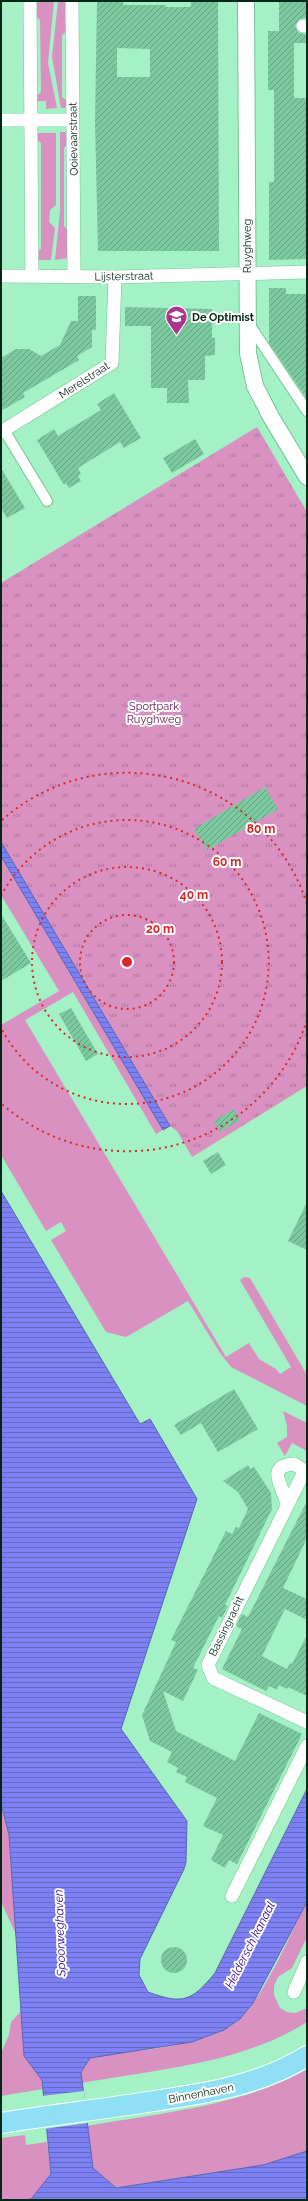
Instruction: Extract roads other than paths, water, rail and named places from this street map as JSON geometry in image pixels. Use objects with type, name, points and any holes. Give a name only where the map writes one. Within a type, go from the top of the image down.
[{"type":"main road","name":"Binnenhaven","points":[[1,2123],[89,2111],[234,2087],[280,2071],[307,2056]]},
{"type":"street","points":[[30,1],[32,276]]},
{"type":"street","name":"Ooievaarstraat","points":[[72,1],[74,276]]},
{"type":"street","name":"Ruyghweg","points":[[246,1],[248,353],[255,386],[307,477]]},
{"type":"street","points":[[1,120],[72,120]]},
{"type":"street","name":"Lijsterstraat","points":[[1,276],[115,277],[307,272]]},
{"type":"street","name":"Merelstraat","points":[[46,501],[3,431],[112,363],[115,277]]},
{"type":"street","points":[[248,322],[307,410]]},
{"type":"street","name":"Bassingracht","points":[[287,1504],[208,1665],[213,1678],[307,1722]]},
{"type":"street","points":[[232,1896],[307,1746]]},
{"type":"street","points":[[294,1992],[307,1962]]},
{"type":"water","points":[[1,842],[170,1126],[163,1130],[1,856]]},
{"type":"water","points":[[1,1191],[140,1424],[150,1419],[197,1499],[121,1729],[187,1821],[186,1862],[184,1869],[140,1959],[139,1975],[148,1992],[170,1998],[186,1998],[200,1990],[215,1973],[307,1789],[307,1902],[253,2003],[240,2019],[224,2030],[192,2042],[90,2058],[81,2072],[93,2168],[116,2188],[263,2165],[307,2151],[307,2200],[24,2200],[31,2199],[51,2174],[42,2080],[24,2056],[9,1835],[1,1803]]},
{"type":"place","name":"De Optimist","points":[[176,336]]},
{"type":"park label","name":"Sportpark Ruyghweg","points":[[154,712]]},
{"type":"water label","name":"Spoorweghaven","points":[[60,1933]]},
{"type":"water label","name":"Heldersch kanaal","points":[[250,1945]]}]
